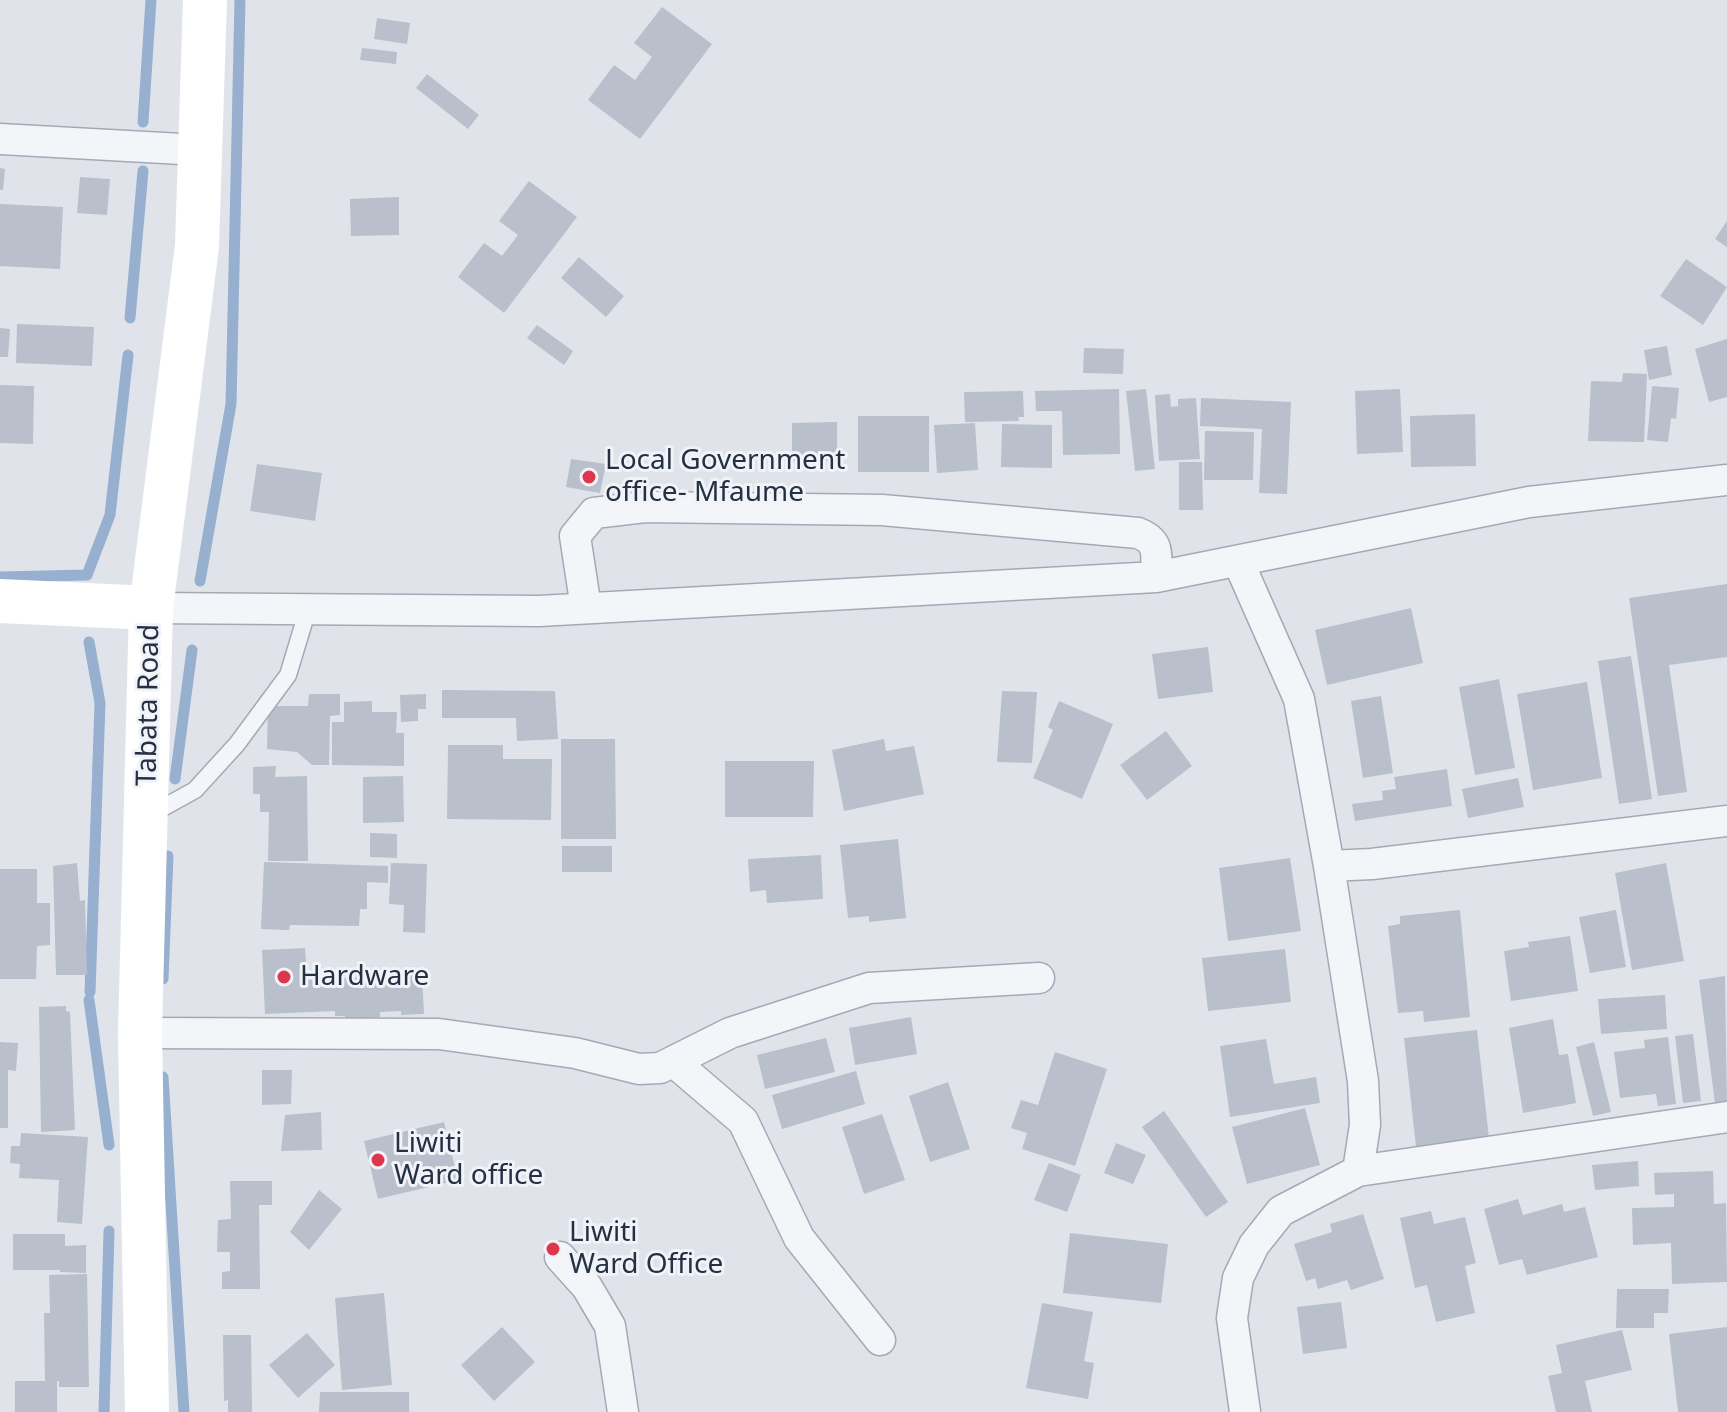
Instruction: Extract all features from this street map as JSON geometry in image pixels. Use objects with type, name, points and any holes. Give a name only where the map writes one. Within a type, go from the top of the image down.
[{"type":"main road","name":"Tabata Road","points":[[147,1412],[140,1033],[151,608],[197,246],[205,0]]},
{"type":"main road","points":[[0,601],[151,608]]},
{"type":"street","points":[[0,139],[200,150]]},
{"type":"street","points":[[151,608],[539,611],[1156,577],[1529,502],[1727,480]]},
{"type":"street","points":[[586,608],[575,536],[594,513],[645,507],[882,510],[1128,531],[1149,538],[1156,547],[1156,577]]},
{"type":"street","points":[[1238,561],[1299,699],[1363,1081],[1365,1125],[1358,1171]]},
{"type":"street","points":[[1329,866],[1372,864],[1727,821]]},
{"type":"street","points":[[140,1033],[439,1034],[575,1053],[639,1069],[660,1068],[730,1033],[869,988],[1039,978]]},
{"type":"street","points":[[674,1062],[743,1121],[799,1238],[880,1340]]},
{"type":"street","points":[[1245,1412],[1232,1318],[1238,1278],[1254,1245],[1281,1211],[1358,1171],[1727,1117]]},
{"type":"street","points":[[560,1257],[587,1287],[610,1326],[623,1412]]},
{"type":"lane","points":[[147,817],[195,790],[237,744],[288,675],[308,609]]},
{"type":"building","points":[[662,7],[712,44],[640,139],[588,100],[614,65],[635,80],[652,57],[634,43]]},
{"type":"building","points":[[377,18],[410,23],[407,44],[374,39]]},
{"type":"building","points":[[362,48],[397,52],[396,64],[360,60]]},
{"type":"building","points":[[427,74],[479,115],[468,129],[416,88]]},
{"type":"building","points":[[0,168],[5,169],[3,190],[0,190]]},
{"type":"building","points":[[80,177],[110,179],[107,215],[77,213]]},
{"type":"building","points":[[529,181],[577,217],[504,313],[458,277],[484,243],[502,256],[518,235],[499,221]]},
{"type":"building","points":[[399,197],[399,235],[351,236],[350,199]]},
{"type":"building","points":[[0,204],[63,207],[60,269],[0,266]]},
{"type":"building","points":[[1727,221],[1727,247],[1715,239]]},
{"type":"building","points":[[579,257],[624,296],[606,317],[561,278]]},
{"type":"building","points":[[1686,259],[1727,287],[1703,325],[1660,296]]},
{"type":"building","points":[[17,324],[94,327],[92,366],[16,363]]},
{"type":"building","points":[[537,325],[573,351],[564,365],[527,338]]},
{"type":"building","points":[[0,328],[10,329],[8,357],[0,357]]},
{"type":"building","points":[[1727,339],[1727,397],[1709,402],[1695,349]]},
{"type":"building","points":[[1667,346],[1672,375],[1649,380],[1644,350]]},
{"type":"building","points":[[1084,348],[1124,349],[1123,374],[1083,373]]},
{"type":"building","points":[[1623,373],[1647,374],[1644,442],[1588,441],[1591,381],[1622,382]]},
{"type":"building","points":[[0,385],[34,386],[33,444],[0,443]]},
{"type":"building","points":[[1652,386],[1679,388],[1676,419],[1671,418],[1668,442],[1647,440]]},
{"type":"building","points":[[1119,389],[1120,454],[1063,455],[1062,411],[1036,411],[1035,391]]},
{"type":"building","points":[[1146,389],[1155,469],[1135,471],[1126,391]]},
{"type":"building","points":[[1400,389],[1403,452],[1357,454],[1355,391]]},
{"type":"building","points":[[1023,391],[1024,417],[1018,417],[1019,421],[965,422],[964,392]]},
{"type":"building","points":[[1170,394],[1171,407],[1178,406],[1178,399],[1196,398],[1200,459],[1159,461],[1155,395]]},
{"type":"building","points":[[1201,398],[1291,402],[1287,494],[1259,493],[1262,429],[1200,426]]},
{"type":"building","points":[[1475,414],[1476,466],[1411,467],[1410,416]]},
{"type":"building","points":[[858,416],[929,416],[929,472],[858,472]]},
{"type":"building","points":[[837,422],[837,461],[792,462],[792,423]]},
{"type":"building","points":[[975,423],[978,470],[937,473],[934,425]]},
{"type":"building","points":[[1002,424],[1052,425],[1052,468],[1001,467]]},
{"type":"building","points":[[1205,431],[1254,432],[1253,480],[1204,480]]},
{"type":"building","points":[[571,459],[606,464],[600,493],[566,487]]},
{"type":"building","points":[[1179,462],[1202,462],[1203,510],[1179,510]]},
{"type":"building","points":[[257,464],[322,473],[315,521],[250,511]]},
{"type":"building","points":[[1727,584],[1727,657],[1669,665],[1687,792],[1658,796],[1629,598]]},
{"type":"building","points":[[1411,608],[1423,663],[1327,685],[1315,630]]},
{"type":"building","points":[[1208,647],[1213,692],[1158,699],[1152,654]]},
{"type":"building","points":[[1631,656],[1652,799],[1619,804],[1598,661]]},
{"type":"building","points":[[1499,679],[1515,768],[1475,775],[1459,687]]},
{"type":"building","points":[[1587,682],[1602,778],[1533,790],[1517,694]]},
{"type":"building","points":[[442,690],[555,691],[558,739],[517,741],[516,718],[442,718]]},
{"type":"building","points":[[1002,691],[1037,692],[1032,763],[997,762]]},
{"type":"building","points":[[309,694],[340,694],[340,715],[330,716],[329,765],[312,765],[297,752],[267,749],[268,706],[308,706]]},
{"type":"building","points":[[426,694],[426,709],[418,709],[418,721],[401,722],[400,695]]},
{"type":"building","points":[[1381,696],[1393,773],[1363,778],[1351,701]]},
{"type":"building","points":[[372,701],[372,712],[397,712],[396,733],[404,733],[404,766],[332,765],[332,722],[344,722],[344,702]]},
{"type":"building","points":[[1059,701],[1113,724],[1082,799],[1033,778],[1053,730],[1048,727]]},
{"type":"building","points":[[1166,731],[1192,766],[1147,800],[1120,765]]},
{"type":"building","points":[[561,739],[615,739],[616,839],[561,839]]},
{"type":"building","points":[[884,739],[886,751],[914,746],[924,794],[844,811],[832,750]]},
{"type":"building","points":[[448,745],[503,745],[503,759],[552,759],[551,820],[447,819]]},
{"type":"building","points":[[725,761],[814,761],[813,817],[725,817]]},
{"type":"building","points":[[276,766],[275,777],[307,776],[308,861],[268,861],[269,812],[260,812],[260,794],[253,794],[253,767]]},
{"type":"building","points":[[1447,769],[1452,806],[1355,821],[1352,804],[1383,800],[1382,791],[1396,789],[1394,777]]},
{"type":"building","points":[[403,776],[404,822],[363,823],[363,777]]},
{"type":"building","points":[[1518,778],[1524,807],[1468,818],[1462,789]]},
{"type":"building","points":[[370,833],[397,834],[397,858],[370,857]]},
{"type":"building","points":[[898,839],[906,918],[869,922],[869,916],[848,918],[840,845]]},
{"type":"building","points":[[562,846],[612,846],[612,872],[562,872]]},
{"type":"building","points":[[821,855],[823,899],[767,903],[766,890],[750,892],[748,859]]},
{"type":"building","points":[[1290,858],[1301,931],[1228,941],[1219,868]]},
{"type":"building","points":[[264,862],[388,866],[388,883],[367,882],[367,909],[360,909],[359,926],[290,925],[289,930],[261,929]]},
{"type":"building","points":[[77,863],[80,901],[85,900],[87,975],[56,975],[53,866]]},
{"type":"building","points":[[391,863],[427,864],[425,933],[403,932],[404,905],[389,904]]},
{"type":"building","points":[[1666,863],[1684,961],[1632,970],[1615,873]]},
{"type":"building","points":[[0,869],[37,869],[37,903],[50,903],[50,945],[37,946],[36,979],[0,979]]},
{"type":"building","points":[[1460,910],[1470,1017],[1424,1022],[1423,1011],[1398,1013],[1388,926],[1400,924],[1400,916]]},
{"type":"building","points":[[1616,910],[1626,967],[1590,973],[1579,917]]},
{"type":"building","points":[[1570,936],[1578,991],[1511,1001],[1504,951],[1529,947],[1528,942]]},
{"type":"building","points":[[305,948],[307,980],[422,974],[424,1014],[380,1012],[380,1017],[345,1020],[345,1016],[335,1016],[335,1011],[265,1014],[262,950]]},
{"type":"building","points":[[1285,949],[1291,1002],[1208,1011],[1202,958]]},
{"type":"building","points":[[1725,976],[1727,1109],[1716,1111],[1699,980]]},
{"type":"building","points":[[1665,995],[1667,1029],[1601,1034],[1598,999]]},
{"type":"building","points":[[66,1006],[66,1011],[70,1012],[75,1130],[41,1132],[39,1007]]},
{"type":"building","points":[[911,1017],[917,1054],[855,1065],[849,1028]]},
{"type":"building","points":[[1553,1019],[1559,1055],[1568,1054],[1576,1103],[1523,1113],[1509,1028]]},
{"type":"building","points":[[1477,1030],[1490,1147],[1417,1156],[1404,1038]]},
{"type":"building","points":[[1693,1034],[1701,1101],[1683,1103],[1675,1036]]},
{"type":"building","points":[[1668,1037],[1676,1104],[1658,1106],[1656,1094],[1620,1098],[1614,1052],[1645,1048],[1644,1040]]},
{"type":"building","points":[[826,1038],[835,1072],[765,1089],[757,1055]]},
{"type":"building","points":[[1266,1039],[1274,1084],[1316,1077],[1320,1103],[1230,1117],[1220,1046]]},
{"type":"building","points":[[0,1042],[18,1043],[16,1071],[8,1070],[8,1128],[0,1128]]},
{"type":"building","points":[[1594,1042],[1611,1112],[1593,1116],[1576,1047]]},
{"type":"building","points":[[1055,1052],[1107,1069],[1075,1166],[1022,1149],[1027,1133],[1011,1128],[1021,1100],[1038,1105]]},
{"type":"building","points":[[262,1070],[292,1070],[291,1104],[262,1105]]},
{"type":"building","points":[[856,1071],[865,1104],[782,1129],[772,1095]]},
{"type":"building","points":[[948,1082],[970,1149],[930,1162],[909,1096]]},
{"type":"building","points":[[1305,1108],[1320,1165],[1247,1184],[1232,1127]]},
{"type":"building","points":[[1164,1111],[1228,1202],[1206,1217],[1142,1127]]},
{"type":"building","points":[[321,1112],[322,1150],[281,1151],[285,1115]]},
{"type":"building","points":[[882,1114],[905,1180],[864,1194],[842,1127]]},
{"type":"building","points":[[444,1122],[458,1180],[378,1199],[364,1141]]},
{"type":"building","points":[[21,1133],[88,1137],[82,1224],[57,1222],[59,1180],[19,1178],[20,1164],[10,1163],[11,1146],[20,1146]]},
{"type":"building","points":[[1116,1143],[1146,1155],[1133,1184],[1104,1173]]},
{"type":"building","points":[[1638,1161],[1639,1186],[1595,1190],[1592,1165]]},
{"type":"building","points":[[1049,1163],[1081,1175],[1067,1212],[1034,1200]]},
{"type":"building","points":[[1713,1171],[1714,1204],[1726,1203],[1727,1282],[1672,1284],[1671,1243],[1633,1245],[1632,1208],[1674,1207],[1674,1194],[1655,1195],[1654,1173]]},
{"type":"building","points":[[230,1181],[272,1181],[272,1205],[259,1205],[260,1289],[222,1289],[222,1272],[230,1271],[230,1252],[217,1252],[218,1220],[231,1219]]},
{"type":"building","points":[[319,1190],[342,1209],[309,1250],[290,1232]]},
{"type":"building","points":[[1518,1199],[1523,1215],[1562,1204],[1564,1212],[1585,1207],[1598,1257],[1527,1275],[1522,1259],[1499,1265],[1484,1209]]},
{"type":"building","points":[[1431,1211],[1434,1224],[1465,1217],[1476,1263],[1465,1266],[1475,1313],[1436,1322],[1427,1285],[1415,1288],[1400,1218]]},
{"type":"building","points":[[1363,1214],[1384,1279],[1351,1290],[1347,1280],[1318,1289],[1315,1278],[1306,1281],[1294,1244],[1332,1232],[1330,1224]]},
{"type":"building","points":[[1070,1233],[1168,1244],[1161,1303],[1063,1293]]},
{"type":"building","points":[[13,1234],[65,1234],[65,1246],[86,1245],[86,1273],[13,1270]]},
{"type":"building","points":[[87,1274],[89,1387],[59,1387],[57,1381],[57,1412],[15,1412],[15,1381],[45,1381],[44,1313],[50,1313],[49,1275]]},
{"type":"building","points":[[1617,1289],[1669,1289],[1668,1313],[1654,1313],[1654,1328],[1616,1328]]},
{"type":"building","points":[[384,1293],[392,1385],[342,1390],[335,1298]]},
{"type":"building","points":[[1341,1302],[1347,1348],[1303,1354],[1297,1307]]},
{"type":"building","points":[[1042,1303],[1093,1312],[1084,1361],[1094,1363],[1088,1399],[1026,1388]]},
{"type":"building","points":[[502,1327],[535,1362],[494,1401],[461,1365]]},
{"type":"building","points":[[1727,1327],[1727,1412],[1678,1412],[1669,1334]]},
{"type":"building","points":[[1622,1330],[1632,1370],[1585,1381],[1592,1412],[1556,1412],[1548,1376],[1562,1373],[1556,1345]]},
{"type":"building","points":[[307,1333],[335,1365],[298,1398],[269,1365]]},
{"type":"building","points":[[223,1335],[251,1335],[252,1412],[228,1412],[228,1400],[224,1401]]},
{"type":"building","points":[[320,1392],[409,1392],[409,1412],[319,1412]]},
{"type":"waterway","points":[[143,122],[151,0]]},
{"type":"waterway","points":[[200,581],[231,404],[240,0]]},
{"type":"waterway","points":[[130,318],[143,171]]},
{"type":"waterway","points":[[0,577],[87,575],[110,515],[128,355]]},
{"type":"waterway","points":[[89,642],[100,703],[90,992]]},
{"type":"waterway","points":[[175,779],[192,650]]},
{"type":"waterway","points":[[163,979],[168,856]]},
{"type":"waterway","points":[[89,1000],[109,1145]]},
{"type":"waterway","points":[[163,1077],[184,1412]]},
{"type":"waterway","points":[[104,1412],[109,1231]]},
{"type":"place","name":"Local Government office- Mfaume","points":[[589,477]]},
{"type":"place","name":"Hardware","points":[[284,977]]},
{"type":"place","name":"Liwiti Ward office","points":[[378,1160]]},
{"type":"place","name":"Liwiti Ward Office","points":[[553,1249]]}]
